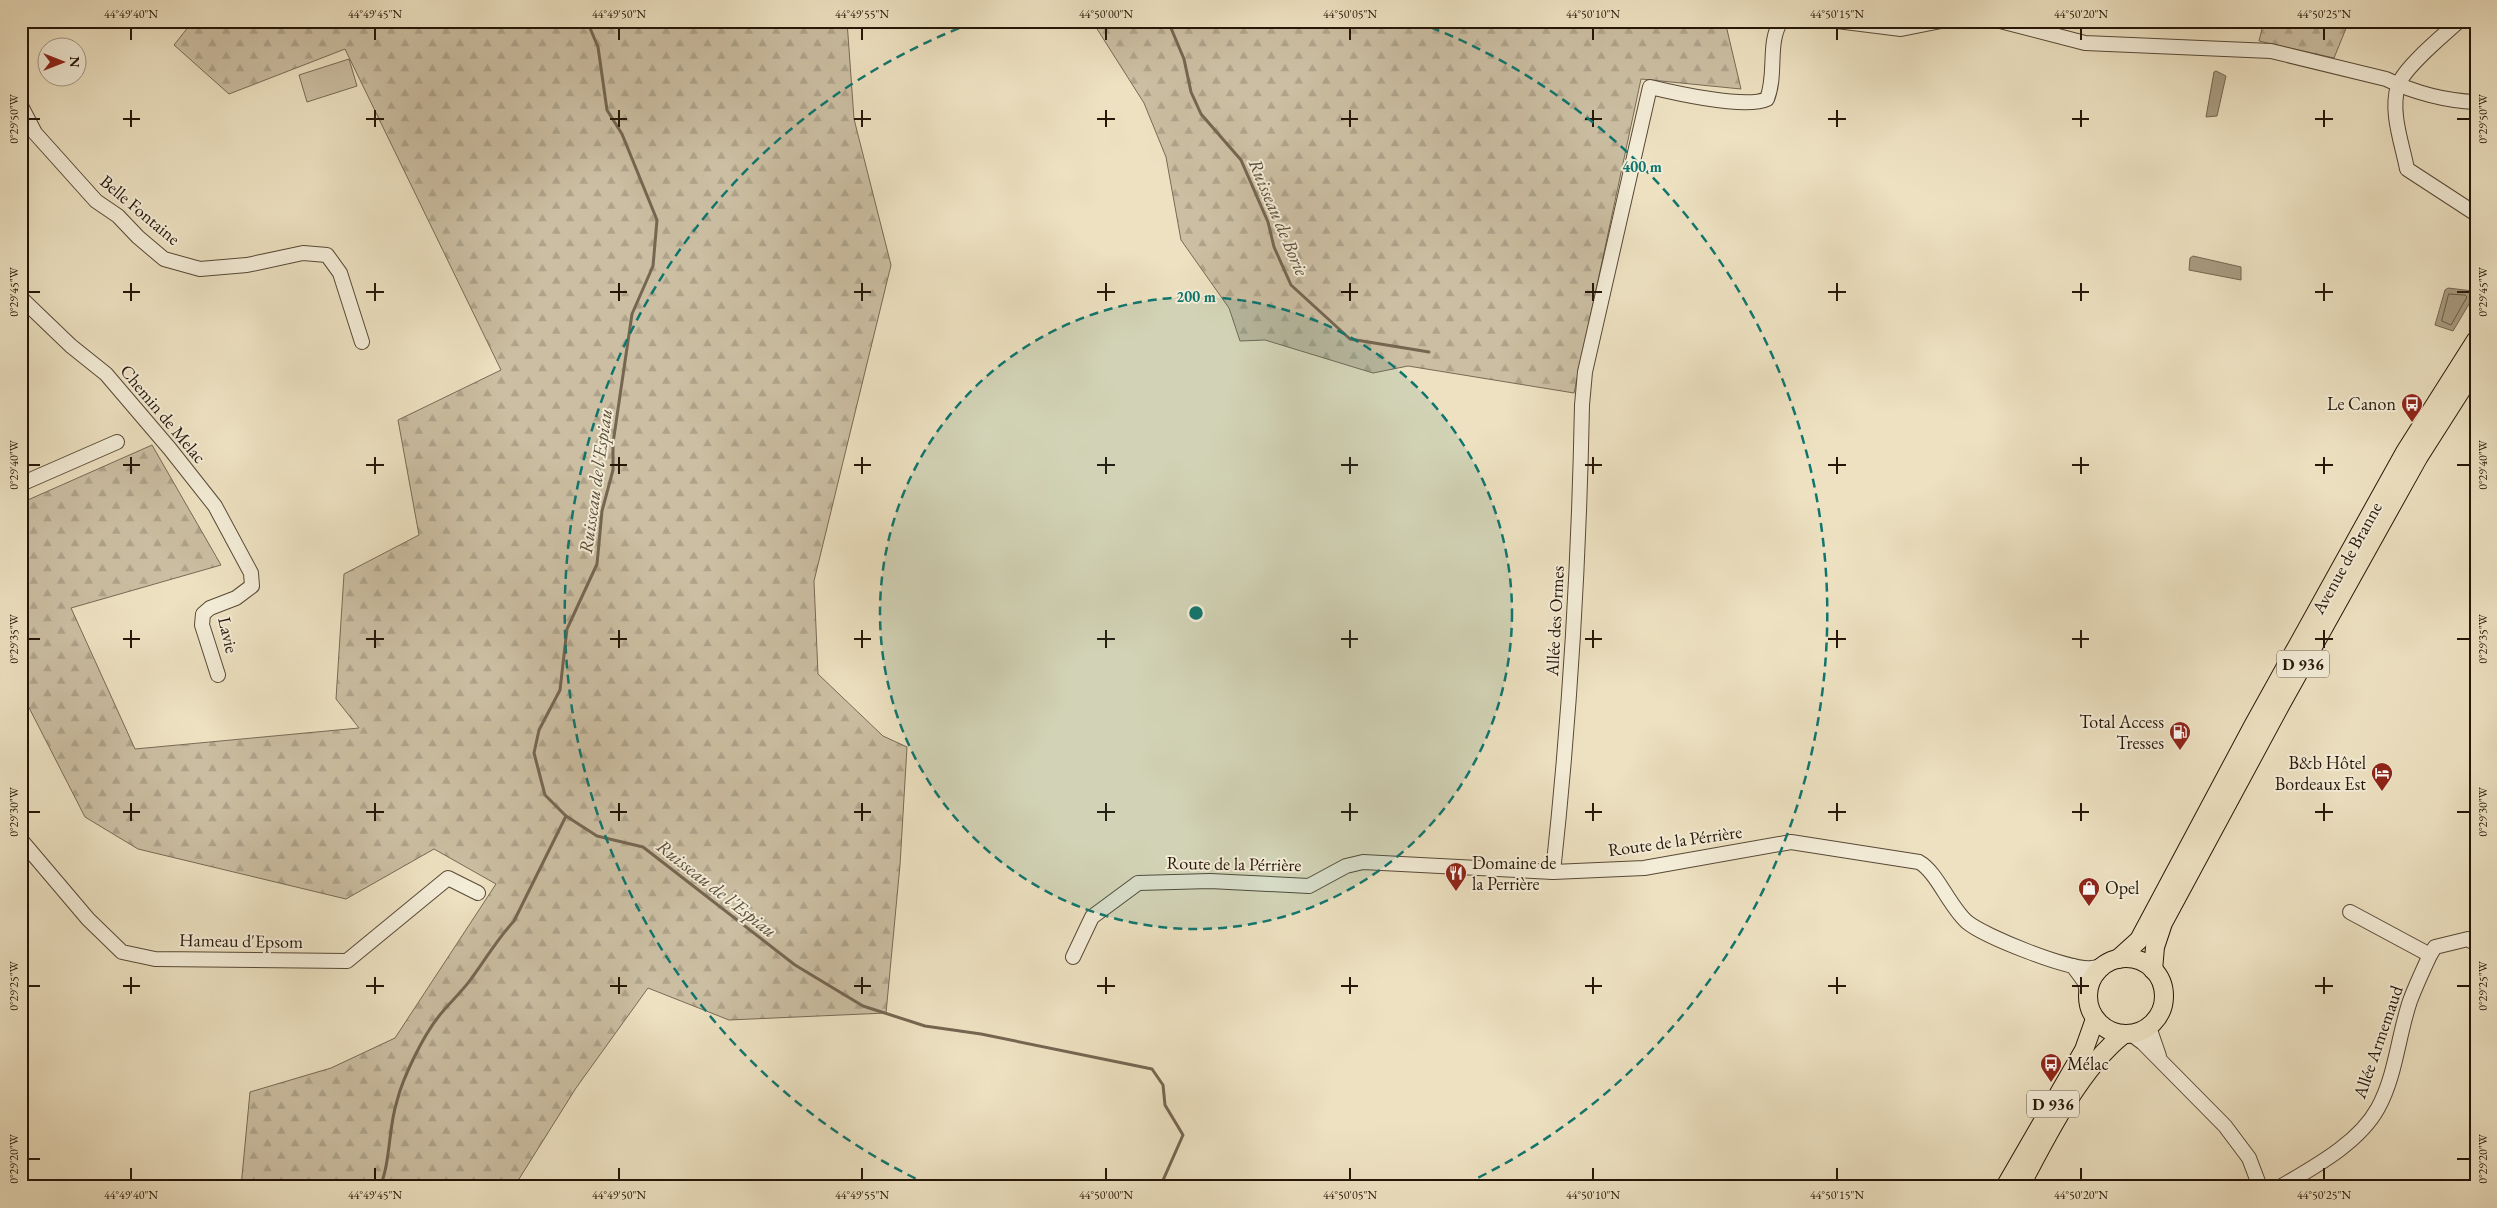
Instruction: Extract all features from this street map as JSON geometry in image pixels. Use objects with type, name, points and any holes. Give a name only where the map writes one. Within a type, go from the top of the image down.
[{"type":"main road","name":"Avenue de Branne","points":[[2112,961],[2139,940],[2253,726],[2406,452],[2476,340]]},
{"type":"main road","name":"Avenue de Branne","points":[[2153,970],[2155,948],[2163,923],[2281,704],[2426,444],[2476,367]]},
{"type":"main road","points":[[2131,959],[2143,962],[2153,970],[2161,980],[2164,993],[2163,1006],[2158,1018],[2148,1027],[2127,1034],[2108,1029],[2095,1018],[2088,1002],[2088,993],[2091,982],[2097,972],[2112,961],[2131,959]]},
{"type":"main road","name":"D 936","points":[[2005,1187],[2084,1050],[2095,1018]]},
{"type":"main road","name":"D 936","points":[[2020,1187],[2081,1081],[2107,1048],[2127,1034]]},
{"type":"street","name":"Allée des Ormes","points":[[1553,872],[1566,746],[1575,605],[1582,405],[1585,372],[1650,87],[1738,102],[1761,102],[1768,98],[1772,88],[1776,30],[1781,21]]},
{"type":"street","points":[[1837,21],[1901,29],[1941,21]]},
{"type":"street","points":[[2000,21],[2085,43],[2271,51],[2386,79],[2398,85],[2433,95],[2476,102]]},
{"type":"street","points":[[2459,21],[2405,74],[2398,85],[2396,106],[2407,170],[2476,214]]},
{"type":"street","name":"Belle Fontaine","points":[[21,106],[35,133],[96,201],[118,216],[138,237],[164,259],[200,269],[247,265],[303,253],[327,255],[340,273],[362,342]]},
{"type":"street","points":[[2402,146],[2419,168],[2476,204]]},
{"type":"street","name":"Chemin de Melac","points":[[21,298],[71,346],[106,374],[170,449],[215,506],[251,573]]},
{"type":"street","points":[[21,484],[118,442]]},
{"type":"street","name":"Lavie","points":[[218,675],[202,625],[202,614],[210,608],[236,598],[252,586],[251,573]]},
{"type":"street","name":"Hameau d'Epsom","points":[[21,840],[88,919],[122,952],[155,959],[347,961],[448,878],[478,893]]},
{"type":"street","name":"Route de la Pérrière","points":[[1073,957],[1092,917],[1138,883],[1219,881],[1309,886],[1346,866],[1363,862],[1553,872],[1644,868],[1791,842],[1919,862],[1927,866],[1943,892],[1967,922],[1996,939],[2073,966],[2092,969],[2112,961]]},
{"type":"street","points":[[2350,912],[2430,955],[2435,947],[2468,939],[2476,944]]},
{"type":"street","name":"Allée Armemaud","points":[[2280,1187],[2332,1153],[2360,1130],[2378,1108],[2396,1057],[2410,1002],[2430,955]]},
{"type":"street","points":[[2073,966],[2084,981],[2088,993]]},
{"type":"street","points":[[2148,1027],[2162,1061]]},
{"type":"street","points":[[2127,1034],[2162,1061],[2225,1126],[2249,1158],[2260,1187]]},
{"type":"green space","points":[[193,21],[847,21],[854,119],[891,265],[814,581],[818,674],[883,736],[907,747],[900,865],[886,1013],[729,1020],[648,988],[576,1088],[514,1187],[241,1187],[250,1092],[331,1068],[395,1038],[496,884],[434,849],[346,899],[138,849],[85,817],[21,692],[21,503],[152,445],[221,565],[71,608],[135,749],[359,728],[336,699],[344,574],[419,535],[398,420],[501,370],[345,49],[229,94],[174,45]]},
{"type":"green space","points":[[1092,21],[1725,21],[1741,89],[1641,79],[1574,393],[1408,366],[1373,373],[1265,340],[1240,341],[1229,308],[1181,240],[1166,157],[1144,103]]},
{"type":"green space","points":[[2264,21],[2349,21],[2334,58],[2259,41]]},
{"type":"green space","points":[[349,59],[357,86],[307,102],[299,75]]},
{"type":"water","points":[[2216,71],[2226,76],[2217,116],[2206,117],[2214,72]]},
{"type":"water","points":[[2193,256],[2241,267],[2241,280],[2189,270],[2190,258]]},
{"type":"water","points":[[2448,288],[2473,291],[2475,294],[2453,331],[2435,325],[2445,290]]},
{"type":"waterway","name":"Ruisseau de l'Espiau","points":[[587,21],[598,47],[607,110],[622,134],[657,220],[653,266],[632,314],[613,443],[613,470],[602,511],[597,564],[567,629],[560,690],[539,730],[534,753],[545,795],[566,816],[597,836],[643,847],[795,965],[863,1006],[925,1026],[981,1034],[1152,1069],[1163,1085],[1165,1105],[1183,1135],[1160,1187]]},
{"type":"waterway","name":"Ruisseau de Borie","points":[[1168,21],[1184,59],[1191,92],[1201,114],[1241,160],[1268,222],[1274,247],[1291,285],[1350,339],[1429,352]]},
{"type":"waterway","points":[[380,1187],[384,1177],[394,1112],[400,1091],[414,1057],[439,1016],[467,984],[514,921],[566,816]]},
{"type":"place","name":"Le Canon","points":[[2412,423]]},
{"type":"place","name":"Total Access Tresses","points":[[2180,751]]},
{"type":"place","name":"B&b Hôtel Bordeaux Est","points":[[2382,792]]},
{"type":"place","name":"Domaine de la Perrière","points":[[1456,892]]},
{"type":"place","name":"Opel","points":[[2089,907]]},
{"type":"place","name":"Mélac","points":[[2051,1083]]}]
